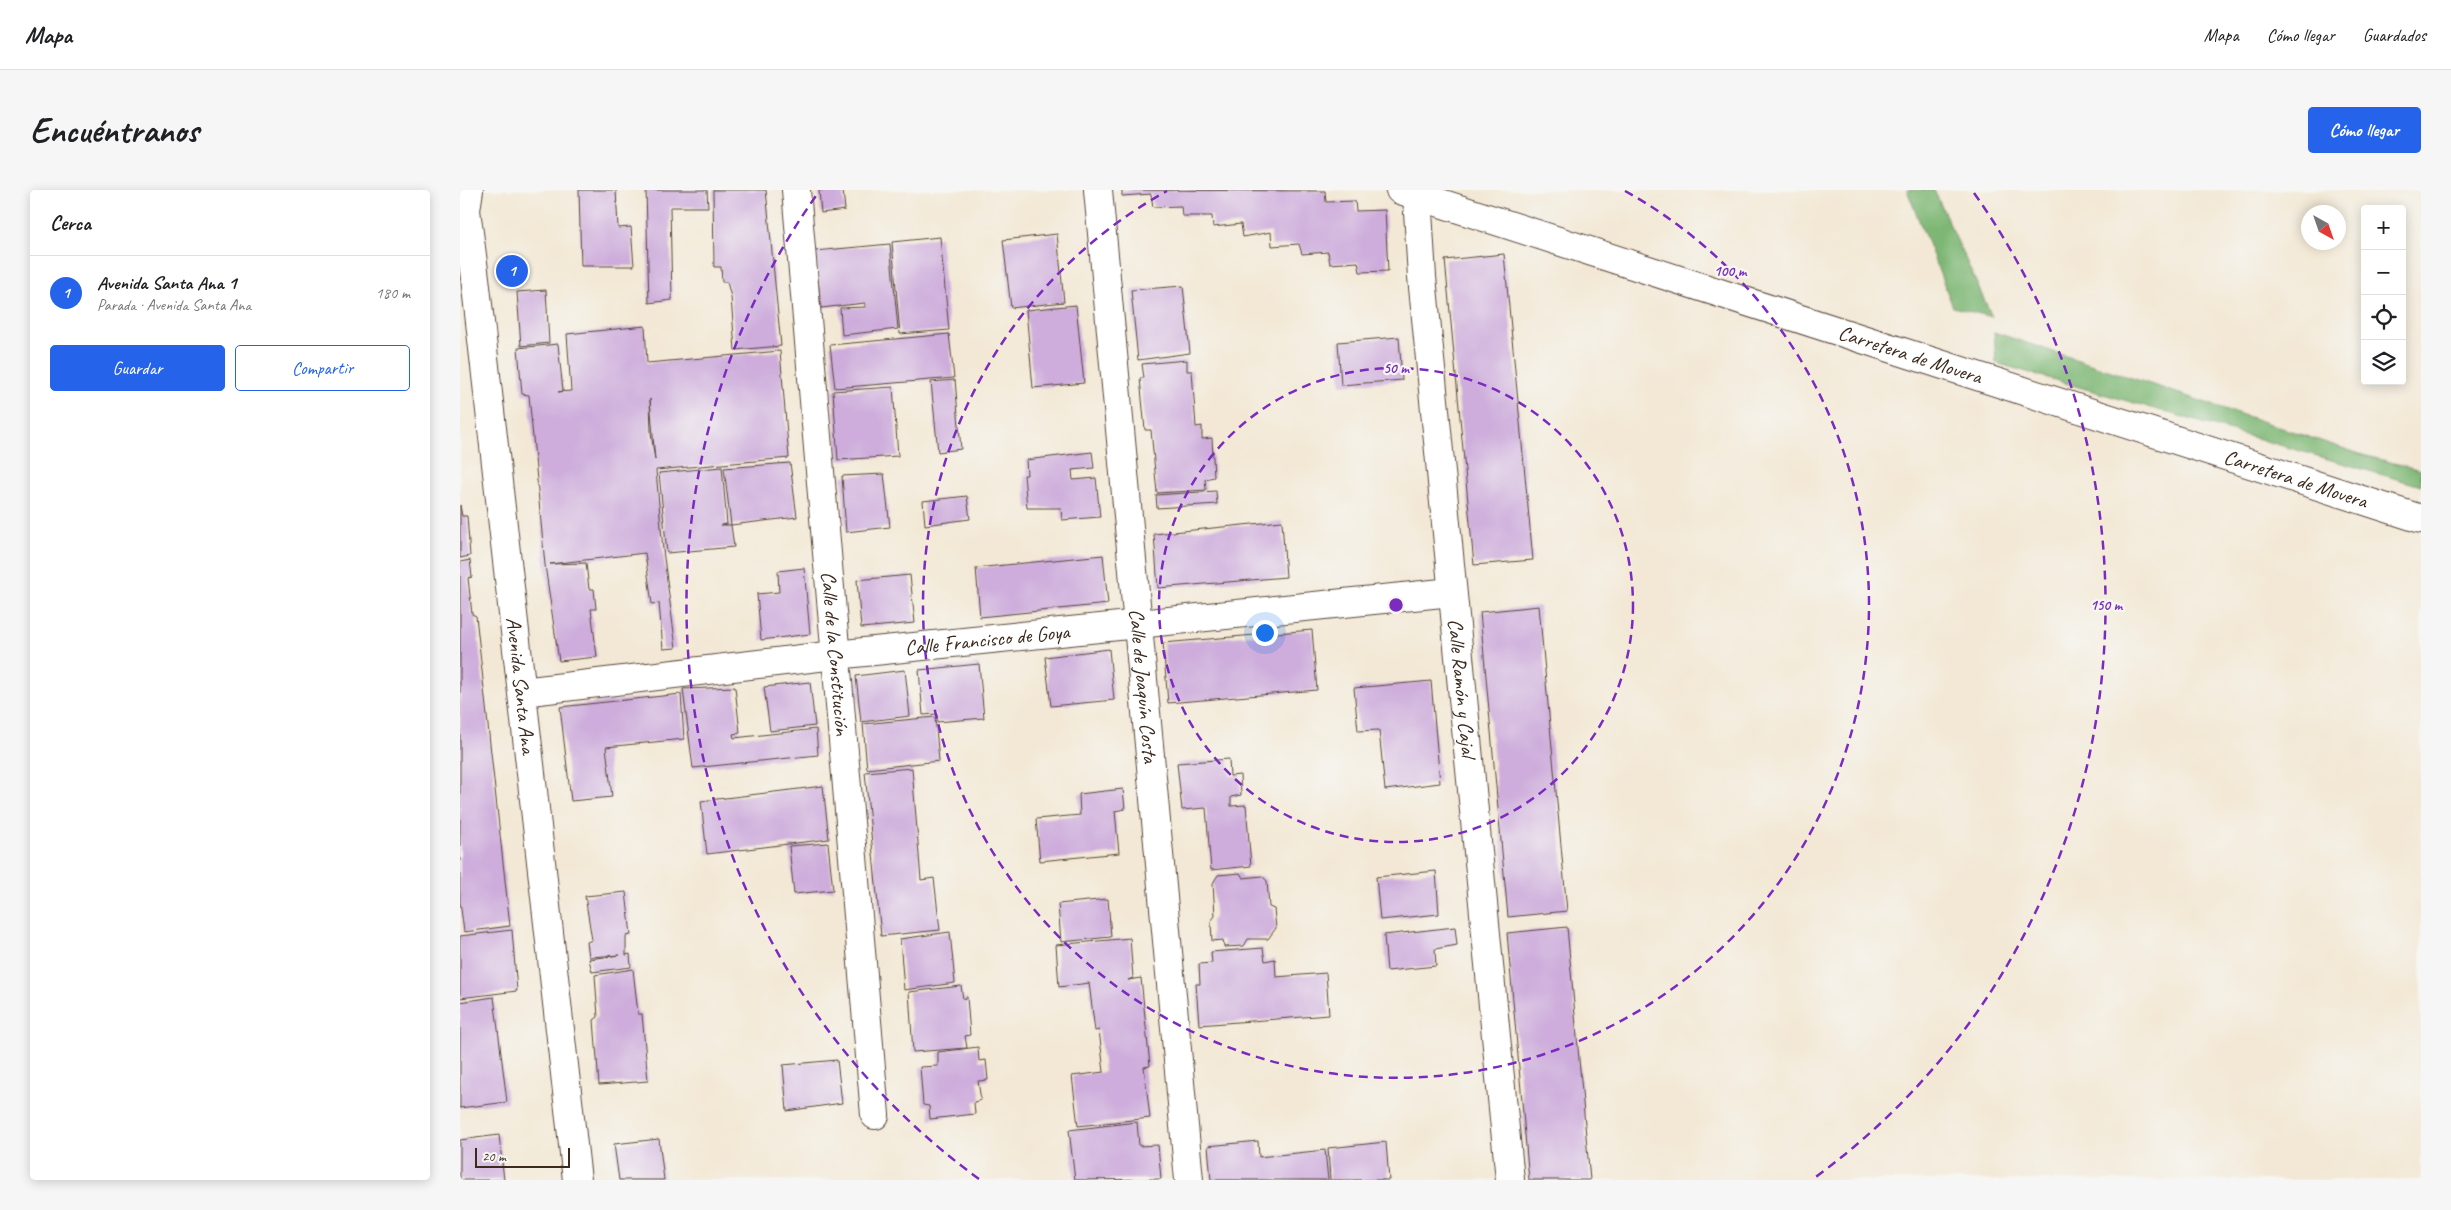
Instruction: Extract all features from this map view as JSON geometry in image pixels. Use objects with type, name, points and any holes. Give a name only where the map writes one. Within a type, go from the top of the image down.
[{"type":"street","name":"Calle de la Constitución","points":[[796,190],[875,1115]]},
{"type":"street","name":"Calle de Joaquín Costa","points":[[1098,190],[1136,624],[1189,1180]]},
{"type":"street","name":"Carretera de Movera","points":[[1409,193],[2421,519]]},
{"type":"street","name":"Calle Ramón y Cajal","points":[[1409,193],[1422,277],[1510,1180]]},
{"type":"street","name":"Avenida Santa Ana","points":[[465,204],[577,1180]]},
{"type":"street","name":"Calle Francisco de Goya","points":[[522,692],[835,655],[1452,592]]},
{"type":"green space","points":[[1907,190],[1934,190],[1992,317],[1953,307]]},
{"type":"green space","points":[[1994,332],[2363,455],[2421,470],[2421,486],[1996,363]]},
{"type":"building","points":[[579,190],[616,190],[618,228],[631,227],[634,266],[581,266]]},
{"type":"building","points":[[646,190],[707,190],[708,207],[670,207],[672,300],[649,303]]},
{"type":"building","points":[[713,190],[766,190],[781,346],[735,350],[731,297],[727,282],[722,282],[721,267],[714,267]]},
{"type":"building","points":[[819,190],[843,190],[845,210],[821,213]]},
{"type":"building","points":[[1122,190],[1325,191],[1326,202],[1355,201],[1356,211],[1385,210],[1388,271],[1360,272],[1358,262],[1330,264],[1328,252],[1302,254],[1299,244],[1272,246],[1271,232],[1243,237],[1241,224],[1213,227],[1212,216],[1182,216],[1181,206],[1153,207],[1151,194],[1122,196]]},
{"type":"building","points":[[1057,234],[1064,302],[1011,308],[1003,240]]},
{"type":"building","points":[[940,237],[949,330],[900,334],[892,242]]},
{"type":"building","points":[[890,244],[898,329],[842,335],[840,308],[865,307],[865,303],[821,308],[815,251]]},
{"type":"building","points":[[1504,254],[1533,560],[1474,565],[1445,260]]},
{"type":"building","points":[[1183,286],[1190,353],[1138,360],[1131,290]]},
{"type":"building","points":[[546,290],[549,343],[521,346],[517,292]]},
{"type":"building","points":[[1076,305],[1084,383],[1033,388],[1026,310]]},
{"type":"building","points":[[645,326],[647,363],[780,351],[789,458],[656,470],[663,550],[676,648],[663,649],[659,603],[652,604],[645,553],[550,564],[586,563],[589,589],[594,589],[596,609],[591,609],[597,657],[559,661],[545,565],[529,395],[522,394],[518,348],[558,344],[563,391],[558,392],[571,391],[567,334]],"holes":[[[650,399],[655,460],[651,433]]]},
{"type":"building","points":[[949,334],[954,378],[835,388],[830,345]]},
{"type":"building","points":[[1399,337],[1402,380],[1341,385],[1338,342]]},
{"type":"building","points":[[1187,360],[1187,371],[1192,371],[1196,427],[1202,426],[1202,439],[1212,438],[1214,477],[1205,479],[1206,490],[1157,493],[1151,430],[1145,430],[1140,378],[1144,378],[1142,364]]},
{"type":"building","points":[[955,380],[961,449],[938,452],[931,382]]},
{"type":"building","points":[[893,387],[898,456],[838,460],[833,391]]},
{"type":"building","points":[[1092,452],[1094,468],[1072,470],[1073,480],[1096,478],[1100,517],[1062,520],[1061,508],[1027,508],[1024,475],[1027,475],[1026,460]]},
{"type":"building","points":[[790,463],[797,517],[731,525],[724,468]]},
{"type":"building","points":[[722,467],[727,524],[721,525],[731,525],[734,547],[667,553],[659,473]]},
{"type":"building","points":[[884,474],[890,527],[846,532],[842,476]]},
{"type":"building","points":[[1216,491],[1217,504],[1157,508],[1156,495]]},
{"type":"building","points":[[967,496],[970,519],[925,525],[923,501]]},
{"type":"building","points":[[460,505],[462,516],[467,516],[470,556],[460,558]]},
{"type":"building","points":[[1282,521],[1286,577],[1158,588],[1154,534]]},
{"type":"building","points":[[1103,555],[1108,604],[980,617],[976,568]]},
{"type":"building","points":[[470,560],[472,577],[468,578],[472,614],[476,616],[510,926],[464,932],[460,901],[460,562]]},
{"type":"building","points":[[804,568],[810,634],[761,640],[757,594],[779,592],[778,571]]},
{"type":"building","points":[[910,575],[915,623],[861,628],[857,580]]},
{"type":"building","points":[[1539,606],[1567,911],[1508,917],[1480,612]]},
{"type":"building","points":[[1312,630],[1317,690],[1168,703],[1163,643]]},
{"type":"building","points":[[1109,649],[1114,700],[1051,706],[1045,657]]},
{"type":"building","points":[[979,664],[984,718],[937,722],[937,714],[923,715],[919,670]]},
{"type":"building","points":[[905,670],[910,716],[861,722],[856,676]]},
{"type":"building","points":[[1431,681],[1440,783],[1385,790],[1379,730],[1358,731],[1354,688]]},
{"type":"building","points":[[810,682],[815,726],[770,731],[764,687]]},
{"type":"building","points":[[735,687],[740,733],[733,734],[734,738],[816,729],[818,755],[693,768],[683,689]]},
{"type":"building","points":[[681,694],[684,739],[606,747],[612,797],[571,801],[560,707]]},
{"type":"building","points":[[935,717],[939,761],[867,769],[863,724]]},
{"type":"building","points":[[1229,759],[1230,776],[1240,775],[1241,795],[1231,797],[1231,806],[1246,805],[1251,866],[1211,870],[1206,808],[1182,810],[1177,763]]},
{"type":"building","points":[[912,768],[921,880],[934,878],[940,930],[881,936],[865,772]]},
{"type":"building","points":[[823,786],[829,839],[707,854],[701,801]]},
{"type":"building","points":[[1123,789],[1125,809],[1115,811],[1119,853],[1040,861],[1036,819],[1080,815],[1079,794]]},
{"type":"building","points":[[828,843],[833,890],[794,894],[789,846]]},
{"type":"building","points":[[1436,871],[1439,914],[1380,920],[1376,877]]},
{"type":"building","points":[[1240,873],[1243,878],[1262,876],[1267,881],[1269,907],[1274,909],[1276,928],[1268,939],[1248,939],[1244,946],[1224,947],[1223,940],[1212,941],[1211,921],[1215,916],[1213,883],[1218,875]]},
{"type":"building","points":[[626,892],[631,935],[626,936],[626,955],[630,954],[631,967],[592,972],[589,959],[620,955],[589,957],[587,942],[592,940],[585,896]]},
{"type":"building","points":[[1108,899],[1111,937],[1061,942],[1058,904]]},
{"type":"building","points":[[1455,927],[1457,945],[1435,949],[1436,966],[1387,971],[1384,935]]},
{"type":"building","points":[[1567,927],[1590,1180],[1529,1180],[1507,933]]},
{"type":"building","points":[[512,930],[517,991],[460,998],[460,936]]},
{"type":"building","points":[[950,932],[955,983],[904,990],[900,939]]},
{"type":"building","points":[[1130,938],[1133,978],[1128,980],[1141,978],[1150,1066],[1144,1067],[1150,1118],[1078,1126],[1072,1076],[1104,1072],[1099,1030],[1095,1031],[1089,983],[1059,987],[1056,945]]},
{"type":"building","points":[[1263,948],[1265,961],[1275,959],[1276,977],[1326,973],[1329,1015],[1199,1025],[1196,984],[1200,984],[1199,964],[1212,963],[1211,952]]},
{"type":"building","points":[[633,969],[638,1014],[642,1014],[648,1081],[599,1085],[594,1020],[598,1017],[595,975]]},
{"type":"building","points":[[961,986],[963,999],[967,997],[970,1035],[965,1036],[967,1048],[913,1052],[909,992]]},
{"type":"building","points":[[494,997],[507,1102],[460,1108],[460,1002]]},
{"type":"building","points":[[978,1047],[979,1061],[986,1060],[988,1080],[978,1081],[981,1100],[974,1102],[975,1114],[930,1119],[929,1106],[923,1105],[920,1067],[938,1066],[938,1052]]},
{"type":"building","points":[[837,1060],[842,1103],[787,1111],[783,1065]]},
{"type":"building","points":[[1137,1122],[1139,1146],[1158,1145],[1161,1179],[1075,1180],[1069,1130]]},
{"type":"building","points":[[499,1135],[504,1180],[460,1180],[460,1140]]},
{"type":"building","points":[[659,1139],[664,1180],[619,1180],[614,1144]]},
{"type":"building","points":[[1258,1141],[1259,1157],[1325,1150],[1328,1180],[1211,1180],[1208,1146]]},
{"type":"building","points":[[1386,1142],[1389,1180],[1330,1180],[1328,1148]]},
{"type":"place","name":"Avenida Santa Ana 1","points":[[512,271]]}]
